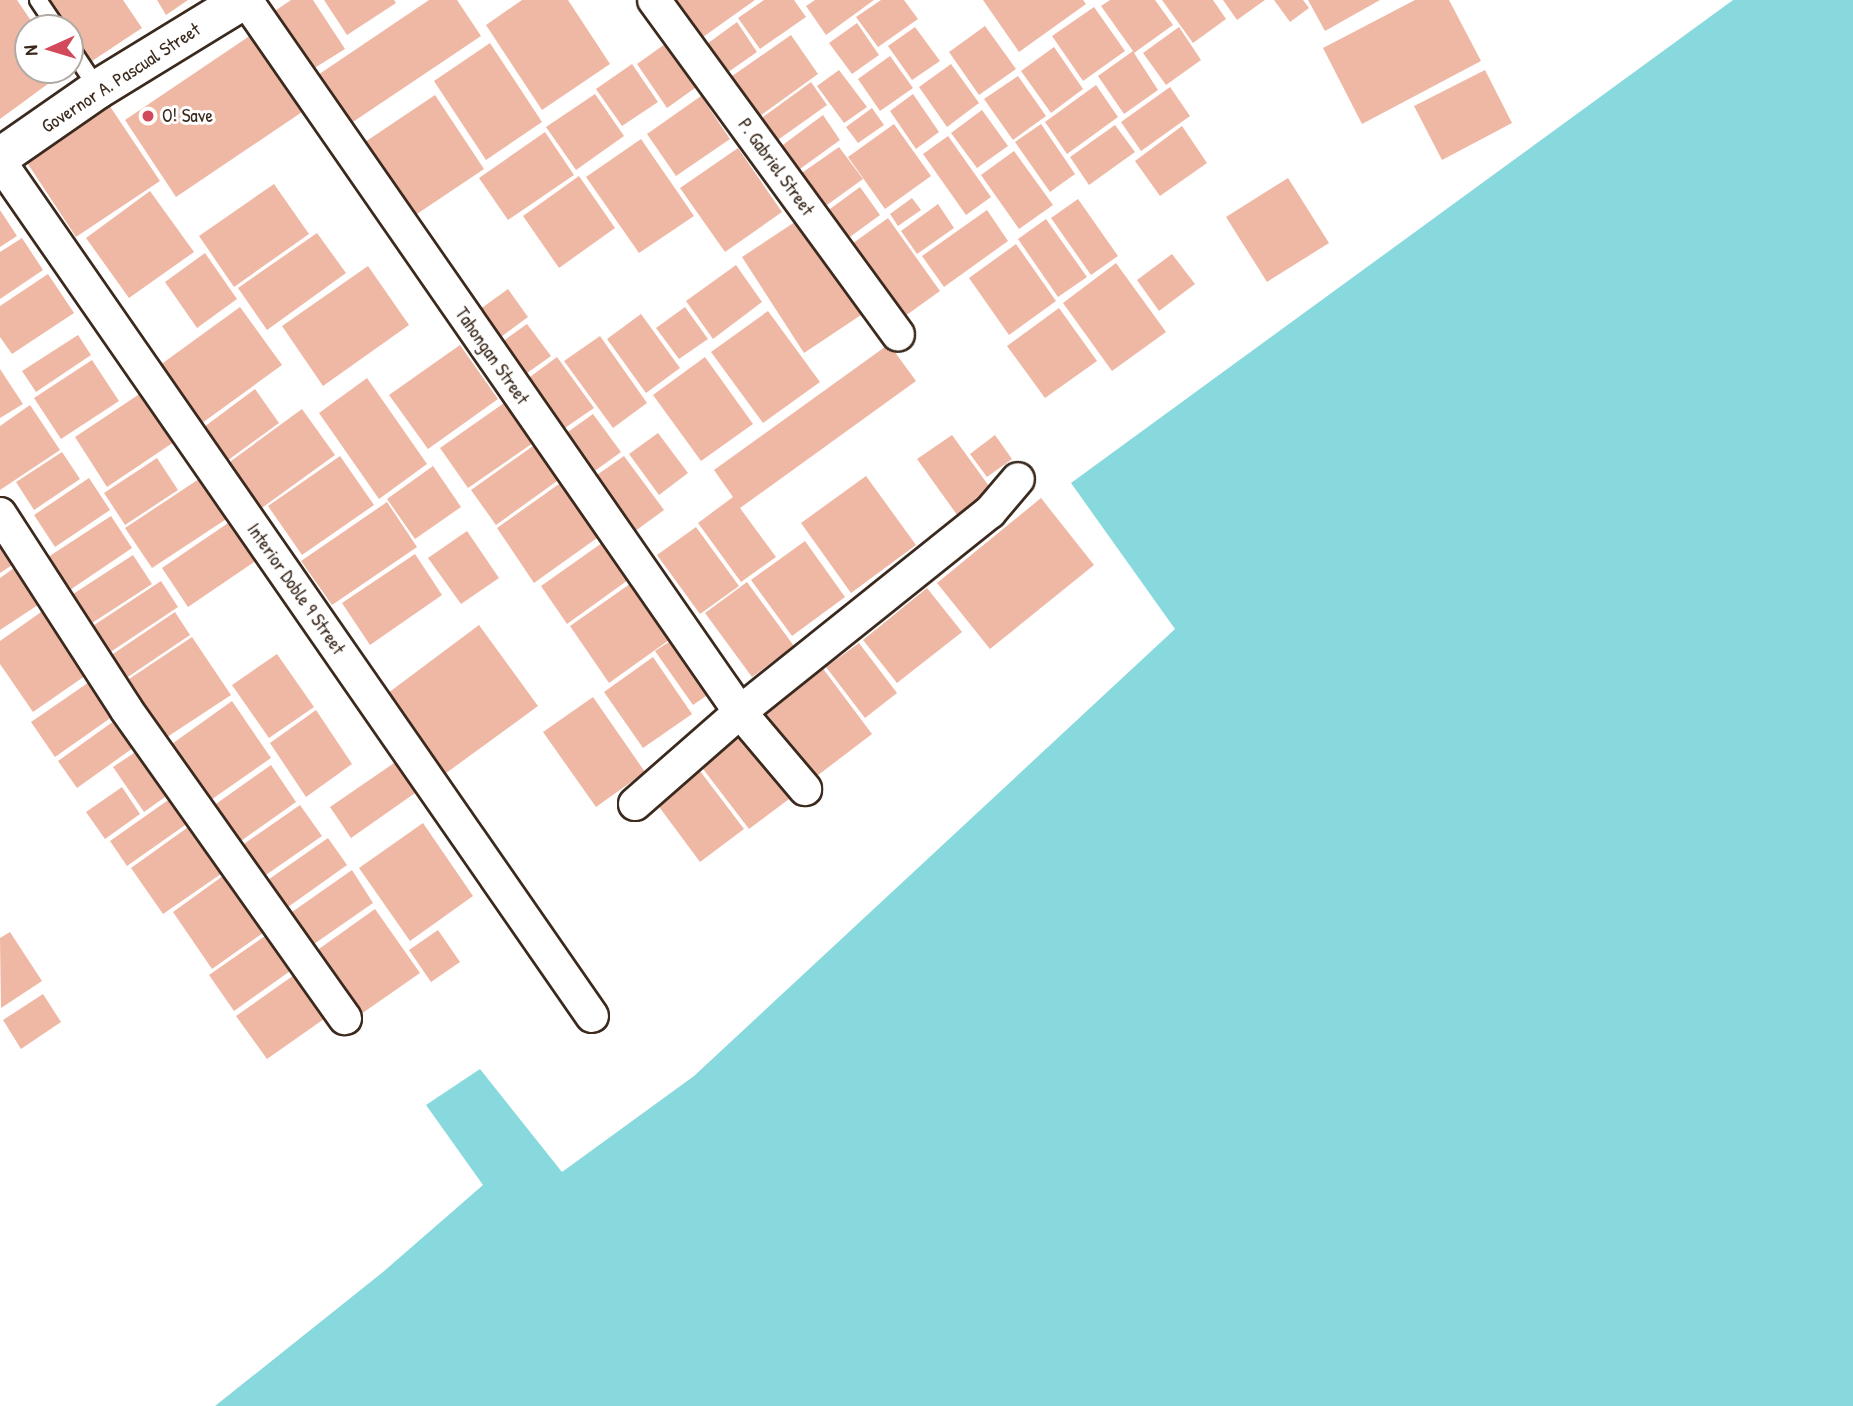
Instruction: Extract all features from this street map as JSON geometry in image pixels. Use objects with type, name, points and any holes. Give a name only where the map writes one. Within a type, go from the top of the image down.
[{"type":"main road","name":"Governor A. Pascual Street","points":[[0,160],[98,89],[245,0]]},
{"type":"street","name":"Tahongan Street","points":[[245,0],[740,712],[806,789]]},
{"type":"street","name":"P. Gabriel Street","points":[[654,0],[898,334]]},
{"type":"street","name":"Interior Doble 9 Street","points":[[0,160],[592,1016]]},
{"type":"street","points":[[635,804],[740,712],[971,527],[1018,479]]},
{"type":"street","points":[[0,514],[126,709],[345,1018]]},
{"type":"lane","points":[[84,68],[98,89]]},
{"type":"water","points":[[1733,0],[1853,0],[1853,1406],[215,1406],[383,1272],[483,1185],[426,1105],[480,1069],[562,1172],[694,1076],[1175,629],[1071,483]]},
{"type":"building","points":[[0,0],[17,0],[26,14],[14,14],[14,84],[48,84],[0,119]]},
{"type":"building","points":[[47,0],[123,0],[142,28],[89,63],[84,54],[84,14],[58,14]]},
{"type":"building","points":[[157,0],[188,0],[166,15]]},
{"type":"building","points":[[291,0],[313,0],[345,49],[300,77],[263,19]]},
{"type":"building","points":[[324,0],[394,0],[396,3],[347,35]]},
{"type":"building","points":[[429,0],[457,0],[481,36],[338,132],[306,83]]},
{"type":"building","points":[[522,0],[568,0],[610,64],[542,110],[486,25]]},
{"type":"building","points":[[666,0],[755,0],[696,42]]},
{"type":"building","points":[[764,0],[794,0],[806,17],[760,49],[738,18]]},
{"type":"building","points":[[815,0],[874,0],[826,35],[806,6]]},
{"type":"building","points":[[881,0],[904,0],[918,19],[878,47],[856,17]]},
{"type":"building","points":[[983,0],[1083,0],[1086,4],[1019,52]]},
{"type":"building","points":[[1110,0],[1155,0],[1173,25],[1134,53],[1158,90],[1124,114],[1098,76],[1133,51],[1101,6]]},
{"type":"building","points":[[1162,0],[1213,0],[1226,19],[1193,43]]},
{"type":"building","points":[[1223,0],[1265,0],[1237,20]]},
{"type":"building","points":[[1274,0],[1303,0],[1309,8],[1290,22]]},
{"type":"building","points":[[1308,0],[1380,0],[1325,31]]},
{"type":"building","points":[[1415,0],[1449,0],[1481,61],[1362,124],[1323,48]]},
{"type":"building","points":[[1094,7],[1125,51],[1083,81],[1052,36]]},
{"type":"building","points":[[737,22],[757,52],[721,77],[700,49]]},
{"type":"building","points":[[857,23],[879,55],[852,74],[829,43]]},
{"type":"building","points":[[985,26],[1016,69],[979,95],[949,52]]},
{"type":"building","points":[[915,27],[940,61],[912,80],[888,46]]},
{"type":"building","points":[[1179,27],[1201,60],[1166,85],[1143,53]]},
{"type":"building","points":[[254,33],[305,110],[176,197],[125,120]]},
{"type":"building","points":[[791,35],[818,74],[753,121],[725,81]]},
{"type":"building","points":[[672,39],[702,83],[667,108],[637,64]]},
{"type":"building","points":[[490,43],[542,122],[486,160],[434,81]]},
{"type":"building","points":[[1054,47],[1083,89],[1051,113],[1021,71]]},
{"type":"building","points":[[890,56],[913,88],[880,111],[858,79]]},
{"type":"building","points":[[632,64],[658,102],[622,126],[596,89]]},
{"type":"building","points":[[951,64],[979,103],[947,127],[919,87]]},
{"type":"building","points":[[839,70],[867,107],[844,123],[817,86]]},
{"type":"building","points":[[1485,70],[1512,123],[1442,160],[1414,106]]},
{"type":"building","points":[[1018,76],[1046,116],[1013,140],[984,99]]},
{"type":"building","points":[[811,82],[827,105],[775,142],[759,120]]},
{"type":"building","points":[[1096,85],[1118,117],[1067,154],[1045,122]]},
{"type":"building","points":[[1170,87],[1190,116],[1141,151],[1121,122]]},
{"type":"building","points":[[101,93],[160,181],[76,237],[18,149]]},
{"type":"building","points":[[595,94],[624,136],[576,170],[546,127]]},
{"type":"building","points":[[913,94],[939,132],[916,149],[890,111]]},
{"type":"building","points":[[435,95],[484,169],[405,222],[356,148]]},
{"type":"building","points":[[701,96],[730,139],[676,176],[647,134]]},
{"type":"building","points":[[872,108],[884,125],[858,143],[846,127]]},
{"type":"building","points":[[982,110],[1008,146],[977,168],[951,133]]},
{"type":"building","points":[[823,115],[840,140],[793,174],[776,150]]},
{"type":"building","points":[[894,124],[931,176],[885,209],[848,157]]},
{"type":"building","points":[[1041,124],[1075,174],[1050,192],[1015,142]]},
{"type":"building","points":[[1115,125],[1135,152],[1089,185],[1070,157]]},
{"type":"building","points":[[1182,126],[1207,163],[1160,196],[1135,161]]},
{"type":"building","points":[[545,132],[574,175],[508,220],[479,178]]},
{"type":"building","points":[[948,136],[991,197],[966,215],[923,154]]},
{"type":"building","points":[[641,139],[694,216],[639,253],[586,177]]},
{"type":"building","points":[[839,147],[863,179],[820,210],[796,177]]},
{"type":"building","points":[[738,148],[782,212],[725,252],[680,188]]},
{"type":"building","points":[[1014,151],[1053,205],[1019,229],[981,175]]},
{"type":"building","points":[[579,176],[615,228],[559,268],[523,216]]},
{"type":"building","points":[[1288,178],[1329,243],[1267,282],[1226,217]]},
{"type":"building","points":[[274,184],[309,234],[234,287],[199,236]]},
{"type":"building","points":[[860,187],[880,215],[843,242],[823,214]]},
{"type":"building","points":[[150,191],[194,252],[129,298],[86,238]]},
{"type":"building","points":[[912,198],[921,210],[898,226],[890,214]]},
{"type":"building","points":[[1078,199],[1118,256],[1091,275],[1051,218]]},
{"type":"building","points":[[938,204],[954,228],[917,254],[901,231]]},
{"type":"building","points":[[0,210],[17,236],[0,247]]},
{"type":"building","points":[[987,210],[1008,241],[944,287],[922,256]]},
{"type":"building","points":[[801,218],[864,313],[804,353],[742,257]]},
{"type":"building","points":[[888,218],[940,291],[901,319],[849,246]]},
{"type":"building","points":[[1046,219],[1087,277],[1058,297],[1018,239]]},
{"type":"building","points":[[317,233],[346,273],[267,330],[238,288]]},
{"type":"building","points":[[22,238],[43,270],[0,299],[0,252]]},
{"type":"building","points":[[1016,244],[1056,301],[1009,335],[969,278]]},
{"type":"building","points":[[205,253],[237,299],[197,328],[165,282]]},
{"type":"building","points":[[1172,254],[1195,284],[1159,311],[1137,280]]},
{"type":"building","points":[[1116,263],[1166,332],[1112,371],[1063,303]]},
{"type":"building","points":[[736,265],[762,302],[713,339],[686,301]]},
{"type":"building","points":[[368,266],[409,325],[323,386],[282,326]]},
{"type":"building","points":[[48,274],[74,313],[12,354],[0,337],[0,306]]},
{"type":"building","points":[[508,289],[528,317],[493,343],[472,315]]},
{"type":"building","points":[[240,307],[282,365],[198,426],[156,368]]},
{"type":"building","points":[[685,307],[708,339],[679,359],[656,328]]},
{"type":"building","points":[[1059,308],[1097,361],[1045,398],[1007,346]]},
{"type":"building","points":[[768,311],[820,382],[763,423],[711,352]]},
{"type":"building","points":[[641,314],[680,368],[646,393],[607,339]]},
{"type":"building","points":[[527,324],[551,356],[516,381],[492,349]]},
{"type":"building","points":[[78,335],[91,355],[36,392],[22,371]]},
{"type":"building","points":[[600,336],[647,403],[613,428],[564,361]]},
{"type":"building","points":[[889,344],[916,381],[740,508],[776,557],[741,582],[698,523],[733,497],[714,470]]},
{"type":"building","points":[[460,345],[498,399],[428,449],[389,395]]},
{"type":"building","points":[[557,357],[594,408],[559,432],[523,382]]},
{"type":"building","points":[[705,357],[753,424],[701,461],[653,395]]},
{"type":"building","points":[[92,360],[119,401],[61,439],[34,398]]},
{"type":"building","points":[[0,369],[23,404],[0,418]]},
{"type":"building","points":[[367,378],[427,464],[379,499],[319,413]]},
{"type":"building","points":[[255,389],[279,423],[220,466],[196,433]]},
{"type":"building","points":[[141,393],[174,442],[107,487],[75,437]]},
{"type":"building","points":[[504,403],[533,443],[468,488],[440,448]]},
{"type":"building","points":[[30,405],[60,450],[0,490],[0,426]]},
{"type":"building","points":[[302,409],[335,455],[252,515],[220,469]]},
{"type":"building","points":[[593,414],[621,452],[592,473],[565,434]]},
{"type":"building","points":[[658,433],[688,473],[659,495],[629,454]]},
{"type":"building","points":[[952,435],[994,493],[960,519],[917,459]]},
{"type":"building","points":[[995,435],[1012,459],[987,477],[970,454]]},
{"type":"building","points":[[540,441],[564,476],[496,525],[471,490]]},
{"type":"building","points":[[62,452],[80,479],[34,510],[16,482]]},
{"type":"building","points":[[340,456],[374,505],[302,555],[268,506]]},
{"type":"building","points":[[624,456],[664,510],[634,532],[594,477]]},
{"type":"building","points":[[157,458],[178,490],[125,525],[104,493]]},
{"type":"building","points":[[433,466],[461,507],[415,539],[387,499]]},
{"type":"building","points":[[205,475],[231,516],[152,568],[125,528]]},
{"type":"building","points":[[866,476],[916,545],[851,593],[801,523]]},
{"type":"building","points":[[89,478],[110,510],[55,547],[34,515]]},
{"type":"building","points":[[566,479],[604,533],[534,583],[497,528]]},
{"type":"building","points":[[1041,498],[1094,565],[990,649],[937,583]]},
{"type":"building","points":[[387,502],[417,547],[332,605],[301,561]]},
{"type":"building","points":[[111,516],[132,548],[64,594],[42,561]]},
{"type":"building","points":[[234,519],[260,558],[188,607],[162,568]]},
{"type":"building","points":[[0,523],[23,558],[0,573]]},
{"type":"building","points":[[696,527],[739,586],[700,614],[657,555]]},
{"type":"building","points":[[467,531],[499,578],[461,604],[428,558]]},
{"type":"building","points":[[609,538],[635,575],[567,624],[541,586]]},
{"type":"building","points":[[805,541],[845,597],[792,636],[751,580]]},
{"type":"building","points":[[415,554],[442,595],[370,645],[342,603]]},
{"type":"building","points":[[133,555],[152,584],[89,625],[70,596]]},
{"type":"building","points":[[28,558],[53,595],[0,630],[0,578]]},
{"type":"building","points":[[637,579],[676,635],[609,683],[570,626]]},
{"type":"building","points":[[161,581],[178,607],[100,659],[82,633]]},
{"type":"building","points":[[747,582],[794,646],[752,677],[705,613]]},
{"type":"building","points":[[927,588],[962,632],[897,683],[863,640]]},
{"type":"building","points":[[51,605],[95,669],[33,712],[0,664],[0,641]]},
{"type":"building","points":[[175,612],[190,635],[119,683],[104,660]]},
{"type":"building","points":[[479,625],[538,706],[438,779],[380,699]]},
{"type":"building","points":[[681,634],[719,687],[693,705],[655,651]]},
{"type":"building","points":[[192,637],[231,695],[155,745],[117,687]]},
{"type":"building","points":[[859,643],[897,693],[865,718],[826,667]]},
{"type":"building","points":[[277,654],[314,707],[269,738],[232,685]]},
{"type":"building","points":[[653,657],[692,714],[643,748],[604,692]]},
{"type":"building","points":[[821,666],[872,734],[809,782],[757,714]]},
{"type":"building","points":[[95,678],[119,712],[55,757],[31,722]]},
{"type":"building","points":[[593,697],[645,772],[596,807],[543,732]]},
{"type":"building","points":[[232,701],[271,758],[208,802],[169,746]]},
{"type":"building","points":[[316,710],[352,764],[306,797],[270,743]]},
{"type":"building","points":[[121,716],[140,743],[77,788],[58,761]]},
{"type":"building","points":[[744,731],[793,796],[749,829],[700,765]]},
{"type":"building","points":[[149,743],[179,787],[144,812],[113,767]]},
{"type":"building","points":[[397,761],[418,791],[351,838],[330,807]]},
{"type":"building","points":[[271,765],[296,802],[231,848],[206,811]]},
{"type":"building","points":[[697,767],[744,829],[700,862],[654,800]]},
{"type":"building","points":[[122,787],[140,814],[105,839],[86,812]]},
{"type":"building","points":[[181,791],[198,816],[127,866],[110,841]]},
{"type":"building","points":[[300,805],[322,836],[253,884],[231,853]]},
{"type":"building","points":[[198,820],[231,867],[163,914],[131,868]]},
{"type":"building","points":[[423,823],[473,896],[410,941],[359,868]]},
{"type":"building","points":[[328,838],[347,865],[281,912],[262,884]]},
{"type":"building","points":[[352,870],[373,903],[304,951],[282,919]]},
{"type":"building","points":[[227,873],[267,930],[212,969],[173,912]]},
{"type":"building","points":[[375,909],[420,973],[354,1019],[309,956]]},
{"type":"building","points":[[275,929],[300,964],[234,1011],[209,975]]},
{"type":"building","points":[[438,930],[460,962],[431,982],[409,950]]},
{"type":"building","points":[[10,932],[42,981],[1,1008],[0,938]]},
{"type":"building","points":[[304,968],[334,1012],[267,1059],[236,1016]]},
{"type":"building","points":[[43,994],[61,1022],[21,1049],[3,1020]]},
{"type":"place","name":"O! Save","points":[[148,116]]}]
